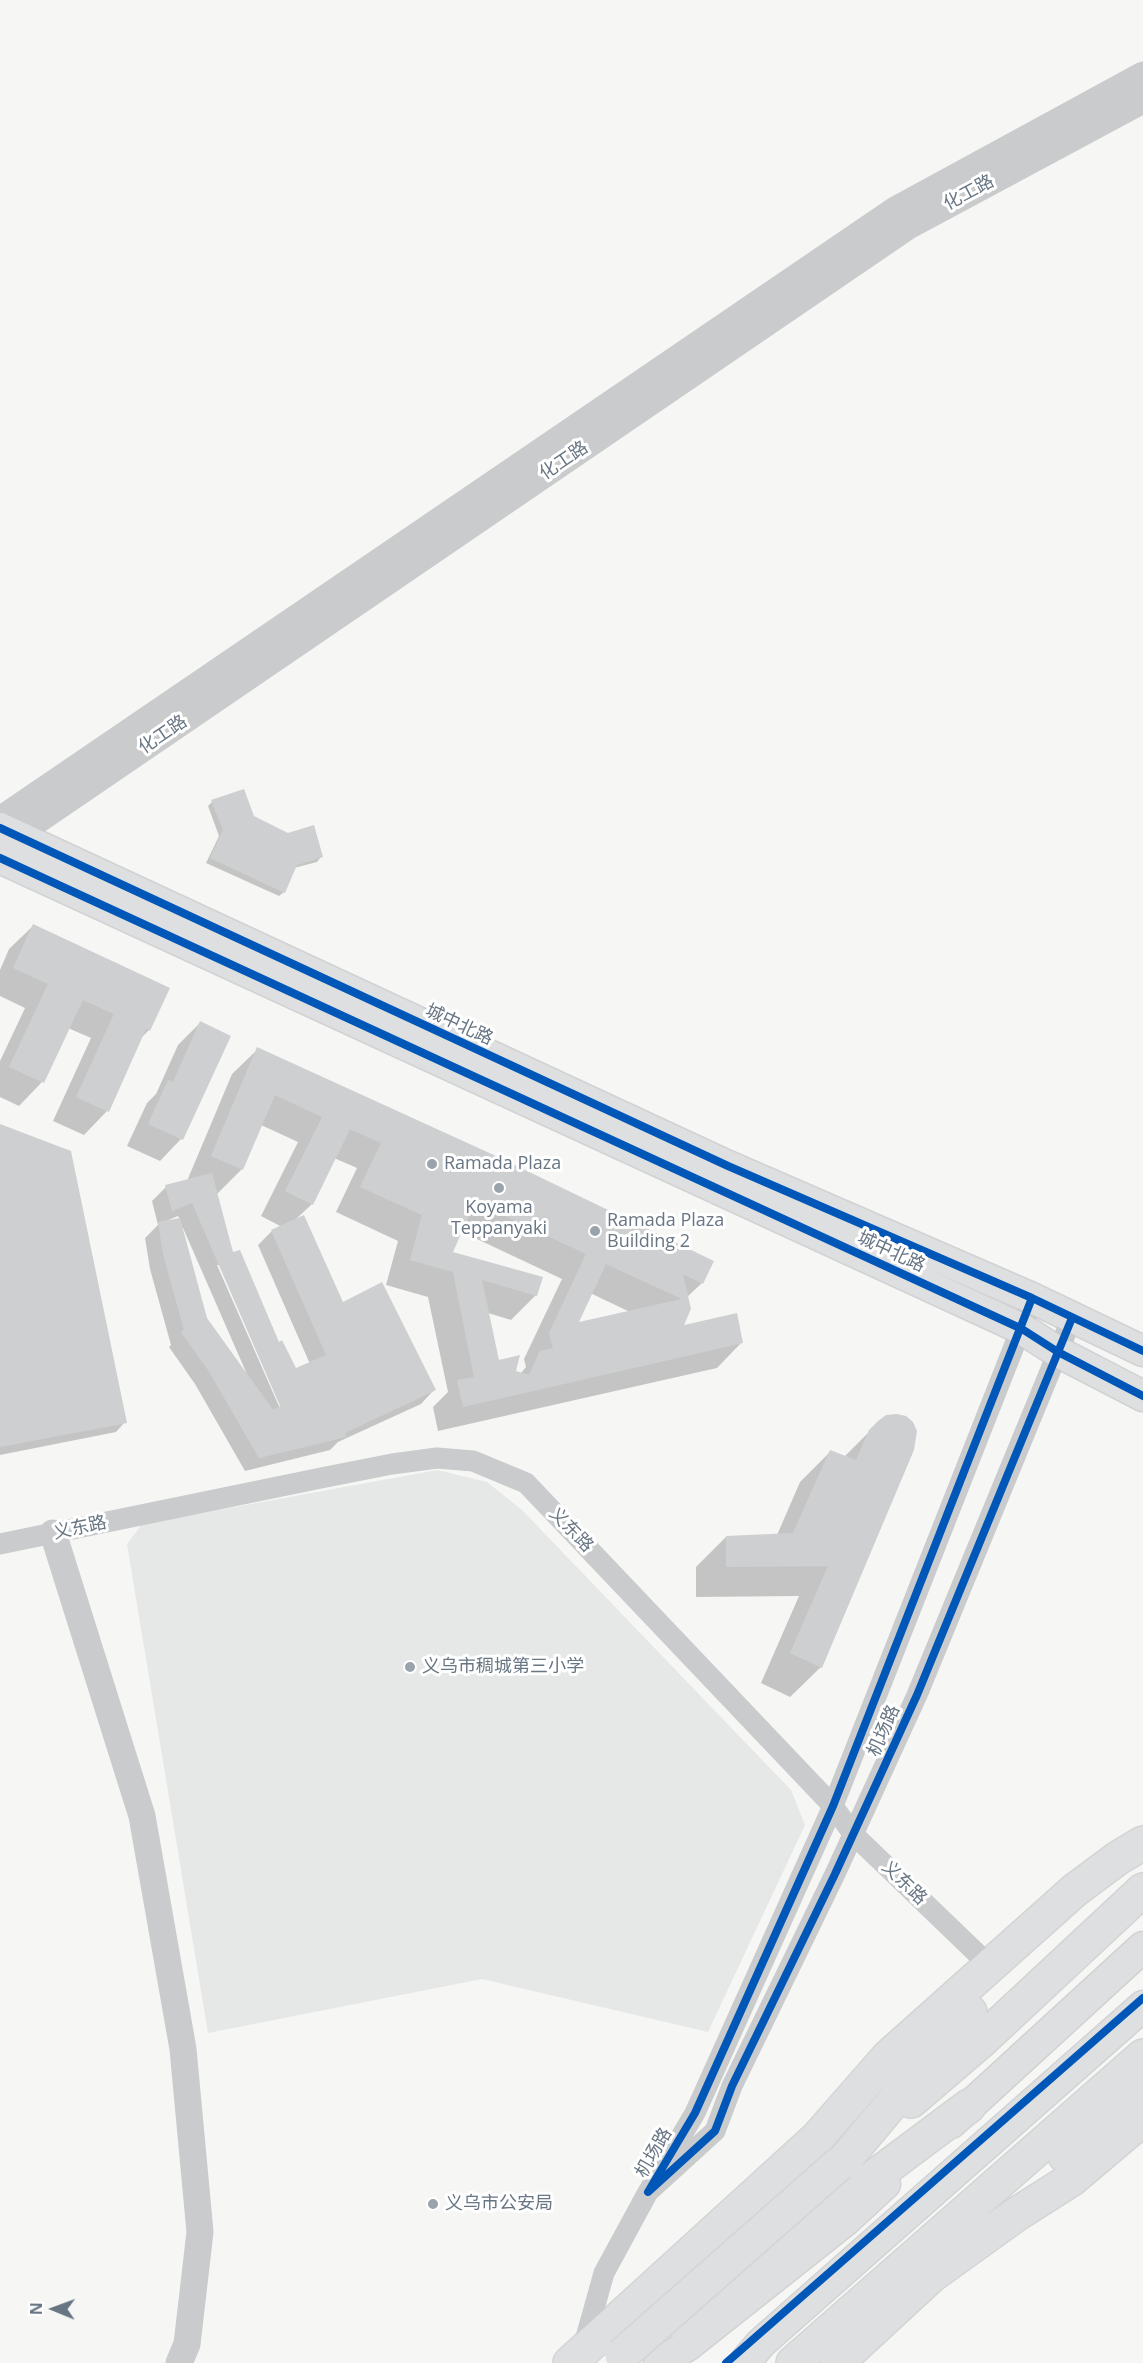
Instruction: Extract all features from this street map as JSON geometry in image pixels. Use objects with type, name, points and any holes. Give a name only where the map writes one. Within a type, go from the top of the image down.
[{"type":"highway","points":[[598,2360],[817,2138],[888,2057],[1075,1890],[1118,1858],[1143,1843]]},
{"type":"highway","points":[[843,2160],[904,2089],[941,2038],[1128,1871],[1143,1852]]},
{"type":"highway","points":[[598,2360],[843,2160],[981,2041],[1143,1890]]},
{"type":"highway","points":[[793,2363],[968,2212],[1143,2056]]},
{"type":"highway","points":[[968,2212],[1027,2181],[1065,2157],[1143,2088]]},
{"type":"highway","points":[[598,2360],[712,2298],[969,2106]]},
{"type":"highway","points":[[837,2363],[931,2276],[1139,2131]]},
{"type":"main road","name":"城中北路","points":[[3,838],[728,1166],[1032,1298],[1143,1351]]},
{"type":"main road","name":"城中北路","points":[[3,838],[1022,1329],[1058,1352],[1143,1396]]},
{"type":"main road","points":[[659,2363],[687,2346],[846,2220],[1143,1947]]},
{"type":"main road","points":[[744,2363],[761,2343],[1143,2006]]},
{"type":"street","name":"化工路","points":[[3,838],[897,209],[1143,75]]},
{"type":"street","name":"化工路","points":[[3,838],[908,226],[1143,100]]},
{"type":"street","name":"机场路","points":[[648,2192],[695,2113],[833,1806],[1022,1329],[1032,1298]]},
{"type":"street","name":"机场路","points":[[648,2192],[715,2131],[732,2086],[917,1695],[1072,1318]]},
{"type":"street","name":"义东路","points":[[0,1544],[392,1464],[437,1458],[472,1461],[526,1483],[833,1806],[853,1834],[989,1965]]},
{"type":"street","points":[[53,1533],[142,1816],[183,2049],[200,2232],[187,2344],[179,2363]]},
{"type":"street","points":[[598,2360],[604,2273],[648,2192]]},
{"type":"shaded area","name":"义乌市稠城第三小学","points":[[437,1470],[487,1482],[522,1510],[791,1790],[805,1825],[708,2032],[482,1979],[208,2033],[127,1544],[142,1524]]},
{"type":"building","points":[[244,789],[254,816],[288,833],[314,825],[323,857],[297,865],[285,893],[210,858],[223,830],[211,800]]},
{"type":"building","points":[[33,924],[170,988],[150,1031],[146,1029],[109,1112],[76,1097],[114,1014],[83,1000],[44,1083],[9,1067],[48,984],[13,968]]},
{"type":"building","points":[[200,1021],[231,1036],[183,1140],[148,1124],[168,1080],[173,1082]]},
{"type":"building","points":[[257,1047],[496,1156],[714,1261],[703,1284],[683,1274],[691,1309],[684,1325],[737,1313],[743,1343],[463,1407],[457,1380],[474,1377],[453,1272],[410,1260],[422,1215],[360,1187],[381,1143],[350,1129],[313,1205],[285,1191],[322,1117],[275,1095],[243,1170],[211,1156]],"holes":[[[475,1202],[586,1254],[549,1333],[553,1348],[540,1351],[529,1375],[516,1371],[520,1355],[499,1360],[482,1280],[537,1296],[543,1277],[453,1252]],[[606,1264],[682,1299],[579,1322]]]},
{"type":"building","points":[[0,1124],[71,1151],[127,1423],[0,1447]]},
{"type":"building","points":[[212,1173],[233,1252],[240,1250],[279,1342],[282,1340],[296,1368],[326,1355],[271,1230],[304,1215],[343,1302],[382,1282],[436,1390],[345,1433],[346,1437],[259,1458],[208,1370],[181,1332],[184,1330],[163,1254],[158,1222],[180,1218],[207,1318],[273,1410],[280,1406],[192,1203],[172,1211],[165,1185]]},
{"type":"building","points":[[886,1415],[906,1416],[913,1422],[917,1431],[914,1450],[822,1668],[790,1653],[828,1566],[726,1567],[726,1536],[793,1533],[830,1450],[856,1460],[869,1430]]},
{"type":"cycle path","points":[[0,828],[728,1166],[1032,1298],[1143,1351]]},
{"type":"cycle path","points":[[0,858],[1022,1329],[1058,1352],[1143,1396]]},
{"type":"cycle path","points":[[1032,1298],[833,1806],[695,2113],[648,2192],[715,2131],[732,2086],[835,1874],[917,1695],[1072,1318]]},
{"type":"cycle path","points":[[726,2363],[1143,1998]]},
{"type":"place","name":"Ramada Plaza","points":[[432,1164]]},
{"type":"place","name":"Koyama Teppanyaki","points":[[499,1188]]},
{"type":"place","name":"Ramada Plaza Building 2","points":[[595,1231]]},
{"type":"place","name":"义乌市稠城第三小学","points":[[410,1667]]},
{"type":"place","name":"义乌市公安局","points":[[433,2204]]}]
